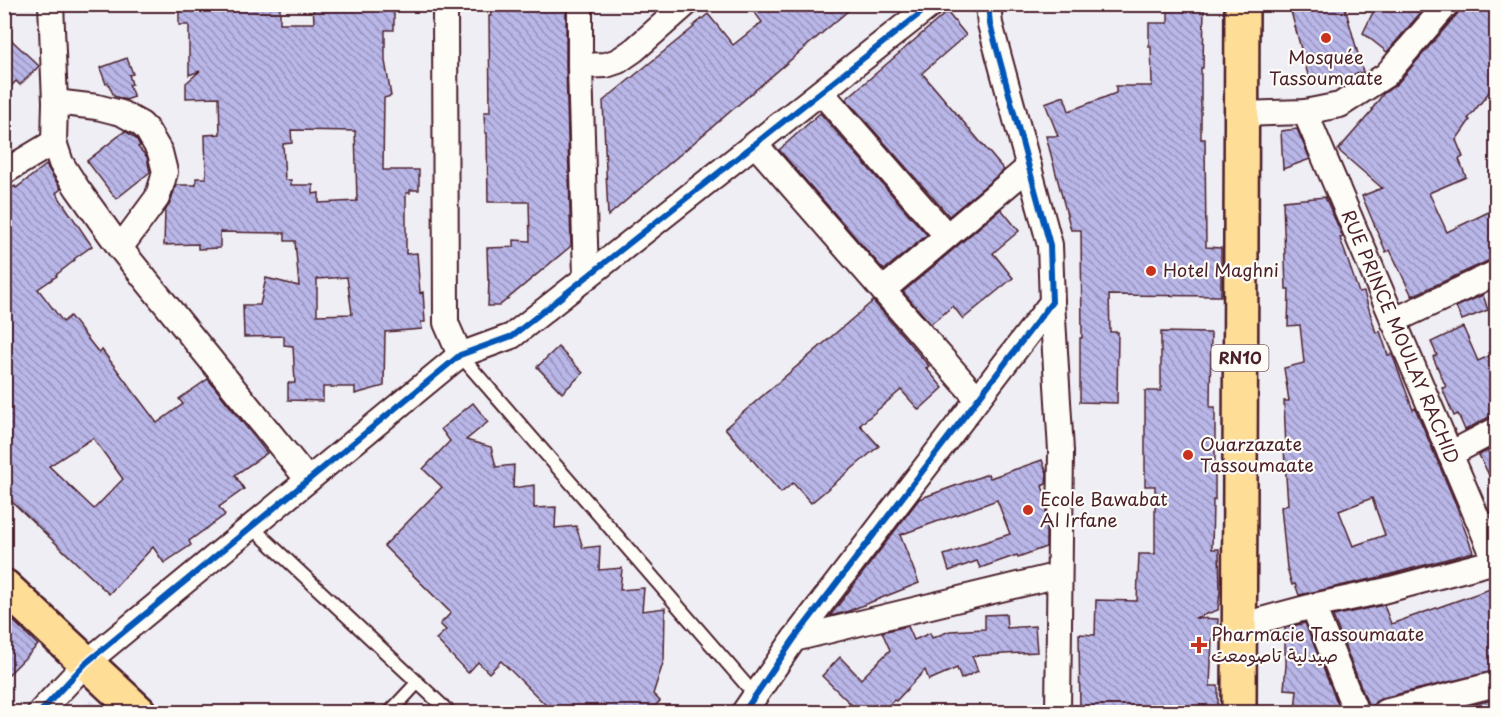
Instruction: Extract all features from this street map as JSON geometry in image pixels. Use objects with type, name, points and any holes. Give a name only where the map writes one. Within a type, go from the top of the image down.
[{"type":"main road","name":"RN10","points":[[1239,712],[1242,4]]},
{"type":"main road","points":[[4,586],[139,712]]},
{"type":"street","points":[[51,4],[55,102],[54,142],[61,163],[120,248],[308,480]]},
{"type":"street","points":[[445,4],[446,323],[460,354]]},
{"type":"street","points":[[580,4],[586,278]]},
{"type":"street","points":[[580,66],[606,65],[618,61],[634,50],[686,4]]},
{"type":"street","points":[[40,712],[86,663],[460,354],[512,336],[932,4]]},
{"type":"street","points":[[988,4],[990,24],[1050,245],[1061,451],[1058,712]]},
{"type":"street","points":[[1242,114],[1305,112],[1340,105],[1386,75],[1447,4]]},
{"type":"street","points":[[821,92],[947,236]]},
{"type":"street","points":[[55,102],[97,107],[121,114],[141,124],[160,152],[165,172],[157,198],[120,248]]},
{"type":"street","name":"RUE PRINCE MOULAY RACHID","points":[[1305,112],[1496,561]]},
{"type":"street","points":[[4,172],[54,142]]},
{"type":"street","points":[[755,144],[977,398]]},
{"type":"street","points":[[883,290],[1029,167]]},
{"type":"street","points":[[1393,321],[1497,273]]},
{"type":"street","points":[[750,704],[794,639],[1052,302]]},
{"type":"street","points":[[1450,454],[1497,430]]},
{"type":"street","points":[[1239,626],[1496,561]]},
{"type":"street","points":[[794,639],[1059,575]]},
{"type":"street","points":[[1313,606],[1356,712]]},
{"type":"street","points":[[1385,712],[1497,684]]},
{"type":"lane","points":[[460,354],[750,704]]},
{"type":"lane","points":[[251,526],[449,712]]},
{"type":"lane","points":[[390,712],[417,683]]},
{"type":"shaded area","points":[[91,700],[105,712],[79,712]]},
{"type":"building","points":[[179,4],[280,4],[280,23],[314,23],[313,4],[394,4],[394,30],[385,30],[385,61],[391,96],[384,98],[383,170],[419,170],[419,190],[410,190],[410,193],[406,193],[406,254],[417,253],[425,322],[421,322],[422,329],[385,332],[384,386],[355,394],[355,387],[323,387],[323,401],[288,400],[288,383],[295,383],[293,346],[284,345],[284,336],[244,337],[243,305],[260,305],[266,278],[299,286],[295,241],[285,241],[285,233],[220,232],[220,248],[198,249],[198,244],[164,245],[165,211],[176,185],[196,185],[196,178],[206,178],[205,135],[220,134],[219,97],[186,98],[186,83],[200,71],[189,75],[189,25],[179,25]],"holes":[[[291,130],[355,131],[357,201],[319,203],[319,193],[313,194],[313,185],[291,185],[291,180],[285,180],[283,144],[292,143]],[[347,277],[352,314],[317,315],[317,279]]]},
{"type":"building","points":[[491,4],[566,4],[571,246],[499,306],[488,306],[487,248],[514,247],[514,240],[530,241],[529,202],[488,202],[487,133],[485,133],[484,112],[490,112],[489,16],[491,16]]},
{"type":"building","points":[[748,4],[856,4],[608,216],[603,101],[708,14],[733,45],[762,22]]},
{"type":"building","points":[[1168,4],[1204,4],[1201,139],[1205,139],[1206,247],[1221,248],[1221,296],[1109,295],[1110,332],[1118,332],[1117,403],[1080,402],[1081,230],[1071,230],[1046,136],[1058,136],[1045,103],[1064,96],[1069,111],[1116,93],[1116,86],[1152,86],[1149,23],[1168,23]]},
{"type":"building","name":"Mosquée Tassoumaate","points":[[1289,4],[1344,4],[1363,72],[1311,86]]},
{"type":"building","points":[[1377,4],[1428,4],[1387,52],[1363,33]]},
{"type":"building","points":[[1461,4],[1497,4],[1497,82],[1468,119],[1470,120],[1456,140],[1463,157],[1459,159],[1466,177],[1429,193],[1447,232],[1497,208],[1497,259],[1490,260],[1412,296],[1390,250],[1386,252],[1362,196],[1382,188],[1338,150],[1373,110],[1383,94],[1397,84],[1458,13]]},
{"type":"building","points":[[947,12],[966,35],[922,73],[1004,170],[949,216],[846,99]]},
{"type":"building","points":[[4,33],[39,66],[20,85],[16,81],[4,94]]},
{"type":"building","points":[[127,58],[133,74],[129,75],[132,84],[129,85],[134,97],[126,100],[114,96],[100,68]]},
{"type":"building","points":[[820,113],[927,235],[884,270],[779,150]]},
{"type":"building","points":[[1297,129],[1310,159],[1283,169],[1281,131]]},
{"type":"building","points":[[125,131],[137,140],[140,146],[138,147],[147,157],[150,172],[116,199],[87,161]]},
{"type":"building","points":[[46,165],[61,189],[56,193],[92,246],[38,289],[63,322],[70,316],[99,353],[102,350],[157,423],[183,404],[179,399],[208,379],[267,453],[235,475],[244,489],[219,507],[225,515],[189,541],[191,545],[164,563],[153,547],[109,594],[4,494],[4,193],[15,186],[16,188]],"holes":[[[93,438],[123,479],[94,509],[49,466]]]},
{"type":"building","points":[[1325,197],[1343,237],[1340,238],[1359,293],[1364,292],[1376,333],[1380,331],[1388,355],[1392,354],[1413,410],[1415,408],[1459,512],[1473,552],[1380,577],[1299,595],[1295,584],[1292,585],[1287,568],[1281,507],[1288,504],[1284,449],[1286,449],[1284,401],[1289,401],[1284,368],[1304,363],[1300,325],[1288,326],[1289,289],[1286,289],[1283,201]],"holes":[[[1372,498],[1385,535],[1353,546],[1339,511]]]},
{"type":"building","points":[[1001,209],[1019,231],[993,253],[1013,278],[963,319],[953,306],[931,324],[903,292]]},
{"type":"building","points":[[1483,295],[1488,310],[1462,320],[1456,307]]},
{"type":"building","points":[[873,301],[929,366],[926,368],[943,388],[919,410],[901,390],[860,425],[879,446],[811,503],[793,483],[781,493],[725,428]]},
{"type":"building","points":[[1463,327],[1478,361],[1491,355],[1497,368],[1497,416],[1489,417],[1465,430],[1458,414],[1454,416],[1442,388],[1446,387],[1433,357],[1437,355],[1431,342]]},
{"type":"building","points":[[1161,332],[1211,333],[1210,407],[1215,407],[1215,500],[1213,500],[1212,549],[1219,549],[1220,592],[1218,610],[1195,618],[1218,619],[1217,640],[1212,639],[1210,686],[1218,686],[1218,712],[1080,712],[1079,634],[1095,635],[1096,600],[1137,601],[1139,554],[1155,554],[1155,486],[1145,486],[1145,391],[1161,391]]},
{"type":"building","points":[[558,347],[583,373],[562,393],[537,367]]},
{"type":"building","points":[[473,403],[488,422],[466,440],[491,447],[496,467],[514,465],[513,488],[534,485],[534,508],[556,507],[555,528],[576,526],[583,548],[600,546],[599,570],[622,568],[620,590],[644,588],[642,611],[665,608],[664,660],[653,694],[660,701],[649,712],[553,712],[501,661],[489,673],[478,662],[468,673],[436,639],[446,630],[440,624],[451,613],[384,546],[442,487],[423,469],[450,441],[441,429]]},
{"type":"building","points":[[1497,446],[1497,491],[1479,455]]},
{"type":"building","points":[[1042,460],[1047,473],[1046,484],[1042,486],[1046,498],[1046,547],[980,568],[977,561],[949,571],[944,555],[1010,534],[997,500],[900,535],[919,583],[846,612],[830,616],[919,499],[988,474],[990,478]]},
{"type":"building","points":[[1493,588],[1497,598],[1497,670],[1382,698],[1375,702],[1370,712],[1333,616],[1384,605],[1391,624]]},
{"type":"building","points":[[4,612],[38,645],[4,679]]},
{"type":"building","points":[[1006,614],[1007,628],[1035,626],[1037,652],[972,656],[978,671],[961,679],[957,668],[929,680],[925,670],[896,701],[894,700],[882,712],[859,712],[822,676],[840,657],[861,679],[890,650],[882,632],[908,626],[914,640],[930,633],[932,638],[950,631],[985,629],[985,615]]},
{"type":"building","points":[[1305,623],[1341,712],[1295,710],[1297,690],[1284,689],[1285,628]]},
{"type":"building","points":[[1497,699],[1497,712],[1441,712]]},
{"type":"cycle path","points":[[40,712],[86,663],[460,355],[512,336],[932,4]]},
{"type":"cycle path","points":[[744,712],[794,639],[1052,302],[1050,245],[990,24],[988,4]]},
{"type":"place","name":"Mosquée Tassoumaate","points":[[1326,38]]},
{"type":"place","name":"Hotel Maghni","points":[[1151,271]]},
{"type":"place","name":"Ouarzazate Tassoumaate","points":[[1188,455]]},
{"type":"place","name":"Ecole Bawabat Al Irfane","points":[[1028,510]]},
{"type":"place","name":"Pharmacie Tassoumaate صيدلية تاصومعت","points":[[1199,645]]}]
